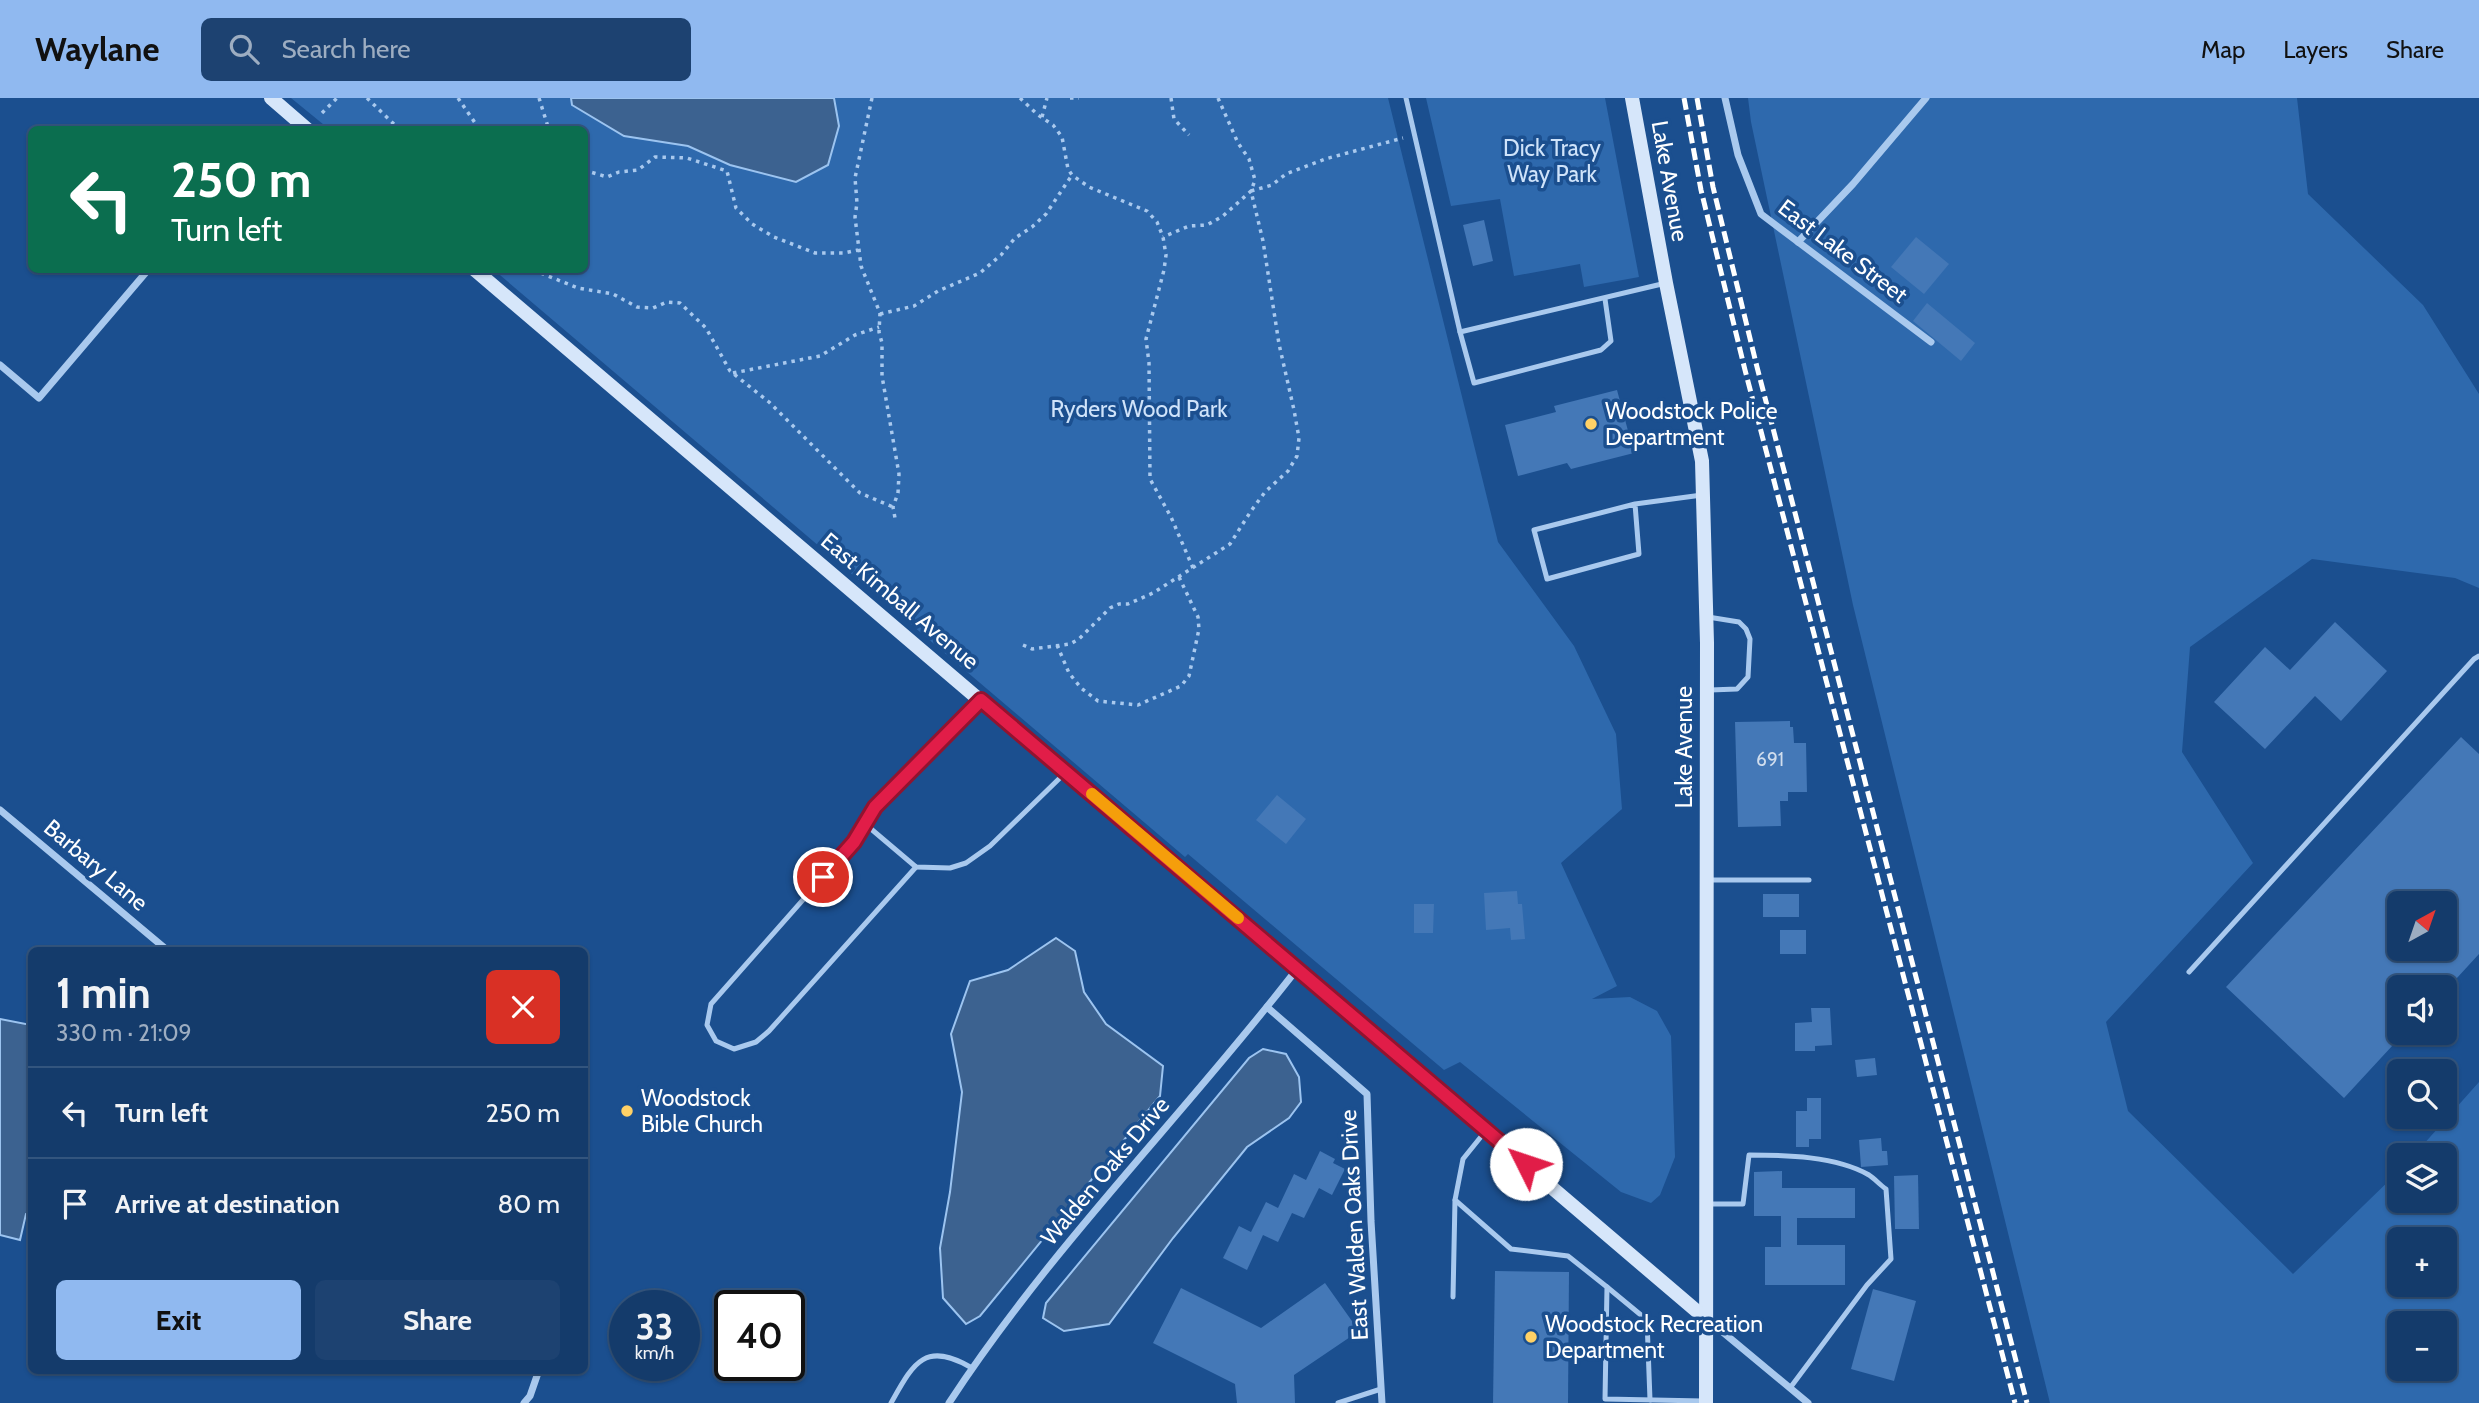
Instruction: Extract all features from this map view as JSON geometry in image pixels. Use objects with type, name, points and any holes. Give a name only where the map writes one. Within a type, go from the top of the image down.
[{"type":"street","points":[[271,98],[303,126]]},
{"type":"street","name":"Lake Avenue","points":[[1632,98],[1665,283],[1702,461],[1707,690],[1706,1402]]},
{"type":"street","name":"East Lake Street","points":[[1725,98],[1738,155],[1761,214],[1931,342]]},
{"type":"street","points":[[1798,242],[1853,184],[1926,98]]},
{"type":"street","points":[[0,365],[39,398],[145,273]]},
{"type":"street","name":"East Kimball Avenue","points":[[479,273],[1808,1403]]},
{"type":"street","name":"Barbary Lane","points":[[0,810],[163,947]]},
{"type":"street","name":"Walden Oaks Drive","points":[[949,1403],[972,1368],[1039,1280],[1298,968]]},
{"type":"street","name":"East Walden Oaks Drive","points":[[1267,1007],[1367,1094],[1371,1221],[1382,1403]]},
{"type":"street","points":[[524,1403],[530,1396],[538,1374]]},
{"type":"lane","points":[[1406,98],[1474,383],[1601,350],[1611,341],[1605,299]]},
{"type":"lane","points":[[1460,332],[1665,283]]},
{"type":"lane","points":[[1634,504],[1639,554],[1547,579],[1534,530],[1634,504],[1702,495]]},
{"type":"lane","points":[[1705,617],[1739,622],[1750,639],[1748,677],[1737,689],[1707,690]]},
{"type":"lane","points":[[2189,972],[2479,656]]},
{"type":"lane","points":[[916,867],[811,985],[756,1042],[734,1049],[716,1041],[707,1025],[711,1004],[854,842],[875,807],[981,700]]},
{"type":"lane","points":[[864,822],[916,867],[950,868],[966,863],[990,846],[1066,772]]},
{"type":"lane","points":[[1707,880],[1809,880]]},
{"type":"lane","points":[[1453,1297],[1455,1200],[1463,1159],[1486,1130]]},
{"type":"lane","points":[[1706,1204],[1743,1204],[1749,1155],[1795,1156],[1833,1163],[1868,1174],[1886,1189],[1891,1259],[1867,1285],[1790,1388]]},
{"type":"lane","points":[[1455,1200],[1511,1249],[1568,1256],[1647,1320],[1650,1401]]},
{"type":"lane","points":[[1607,1287],[1605,1399],[1706,1402]]},
{"type":"lane","points":[[891,1403],[912,1366],[927,1357],[949,1357],[972,1368]]},
{"type":"lane","points":[[1338,1403],[1381,1389]]},
{"type":"path","points":[[322,113],[337,98]]},
{"type":"path","points":[[367,98],[396,126]]},
{"type":"path","points":[[458,98],[477,126]]},
{"type":"path","points":[[538,98],[547,126]]},
{"type":"path","points":[[872,98],[855,178],[858,250],[861,266],[880,314],[882,376],[899,474],[898,493],[893,507],[895,518]]},
{"type":"path","points":[[1020,98],[1053,125],[1062,137],[1068,169],[1072,175],[1114,200],[1147,211],[1157,222],[1163,237],[1166,254],[1164,270],[1146,339],[1149,363],[1150,479],[1171,517],[1193,568]]},
{"type":"path","points":[[1042,117],[1047,98]]},
{"type":"path","points":[[1070,98],[1079,98]]},
{"type":"path","points":[[1171,98],[1174,119],[1189,135]]},
{"type":"path","points":[[1023,645],[1031,649],[1070,644],[1079,639],[1110,608],[1128,604],[1153,593],[1230,544],[1258,502],[1288,471],[1297,456],[1299,438],[1279,344],[1263,241],[1251,191],[1255,180],[1249,159],[1223,114],[1218,98]]},
{"type":"path","points":[[1163,237],[1189,226],[1207,225],[1223,216],[1251,191],[1272,185],[1286,174],[1325,159],[1412,136]]},
{"type":"path","points":[[588,171],[607,177],[638,170],[655,157],[707,162],[727,171],[736,208],[752,224],[774,237],[815,253],[858,250]]},
{"type":"path","points":[[880,314],[914,306],[937,292],[980,273],[1001,255],[1016,237],[1046,214],[1072,175]]},
{"type":"path","points":[[539,273],[578,288],[613,294],[637,307],[653,308],[667,302],[680,303],[706,328],[733,373],[769,402],[860,493],[893,507]]},
{"type":"path","points":[[733,373],[820,356],[855,335],[879,327]]},
{"type":"path","points":[[1057,645],[1069,673],[1098,701],[1138,705],[1181,686],[1189,676],[1199,629],[1198,617],[1179,577]]},
{"type":"green space","name":"Ryders Wood Park","points":[[291,98],[1388,98],[1498,542],[1574,646],[1616,734],[1622,809],[1561,863],[1617,986],[1592,999],[1630,997],[1657,1011],[1671,1036],[1675,1157],[1660,1195],[1651,1203],[1621,1192],[1460,1062],[1444,1070],[1188,854],[1185,857],[498,273],[588,273],[588,126],[325,126]]},
{"type":"green space","name":"Dick Tracy Way Park","points":[[1426,98],[1605,98],[1639,277],[1584,287],[1580,264],[1514,276],[1500,199],[1451,206]]},
{"type":"green space","points":[[1748,98],[2297,98],[2308,194],[2423,305],[2479,394],[2479,588],[2455,578],[2312,559],[2190,647],[2182,752],[2253,863],[2106,1022],[2128,1111],[2293,1274],[2387,1183],[2387,1213],[2457,1213],[2457,1143],[2425,1143],[2437,1129],[2457,1129],[2457,1107],[2479,1082],[2479,1403],[2050,1403],[1853,605]]},
{"type":"shaded area","points":[[571,98],[834,98],[839,126],[828,165],[796,182],[730,165],[688,146],[624,136],[572,105]]},
{"type":"shaded area","points":[[1056,938],[1075,951],[1084,992],[1106,1024],[1163,1066],[1160,1096],[980,1316],[966,1324],[943,1298],[940,1248],[962,1092],[951,1034],[970,981],[1008,970]]},
{"type":"shaded area","points":[[0,1019],[28,1024],[28,1213],[20,1240],[0,1235]]},
{"type":"shaded area","points":[[1263,1049],[1286,1054],[1299,1077],[1301,1102],[1289,1118],[1247,1147],[1173,1238],[1109,1324],[1064,1331],[1043,1318],[1046,1303],[1249,1058]]},
{"type":"building","points":[[1484,220],[1493,261],[1473,266],[1463,225]]},
{"type":"building","points":[[1916,237],[1949,264],[1924,294],[1891,267]]},
{"type":"building","points":[[1927,303],[1975,343],[1961,361],[1913,321]]},
{"type":"building","name":"Woodstock Police Department","points":[[1617,390],[1634,453],[1571,469],[1567,463],[1518,476],[1505,425],[1556,412],[1554,406]]},
{"type":"building","points":[[2335,622],[2387,671],[2341,721],[2315,696],[2265,749],[2214,702],[2265,647],[2290,670]]},
{"type":"building","points":[[1790,721],[1794,743],[1806,743],[1807,792],[1788,792],[1788,801],[1780,801],[1781,826],[1738,827],[1735,722]]},
{"type":"building","points":[[2461,737],[2479,754],[2479,954],[2457,978],[2457,975],[2387,975],[2387,1045],[2393,1045],[2344,1098],[2226,987]]},
{"type":"building","points":[[1277,795],[1306,819],[1286,844],[1256,820]]},
{"type":"building","points":[[1517,891],[1518,904],[1522,904],[1525,939],[1511,940],[1510,928],[1486,930],[1484,893]]},
{"type":"building","points":[[1763,894],[1799,894],[1799,917],[1763,917]]},
{"type":"building","points":[[1414,904],[1434,904],[1433,933],[1414,933]]},
{"type":"building","points":[[1780,930],[1806,930],[1806,954],[1780,954]]},
{"type":"building","points":[[1811,1008],[1830,1008],[1832,1045],[1815,1046],[1815,1051],[1795,1051],[1795,1023],[1812,1022]]},
{"type":"building","points":[[1875,1058],[1877,1075],[1857,1077],[1855,1060]]},
{"type":"building","points":[[1807,1098],[1821,1098],[1821,1139],[1809,1139],[1809,1147],[1796,1147],[1796,1111],[1807,1111]]},
{"type":"building","points":[[1881,1138],[1882,1151],[1887,1151],[1888,1165],[1861,1167],[1859,1140]]},
{"type":"building","points":[[1320,1151],[1335,1159],[1333,1163],[1345,1169],[1332,1195],[1319,1188],[1304,1218],[1292,1213],[1278,1242],[1263,1235],[1247,1270],[1223,1258],[1239,1226],[1251,1232],[1266,1202],[1278,1208],[1294,1174],[1306,1180]]},
{"type":"building","points":[[1782,1171],[1782,1188],[1855,1188],[1855,1218],[1797,1218],[1797,1245],[1845,1245],[1845,1285],[1765,1285],[1765,1247],[1781,1247],[1781,1216],[1754,1216],[1754,1172]]},
{"type":"building","points":[[1918,1175],[1919,1229],[1895,1229],[1894,1176]]},
{"type":"building","name":"Woodstock Recreation Department","points":[[1495,1271],[1569,1272],[1568,1403],[1493,1403]]},
{"type":"building","points":[[1325,1283],[1359,1331],[1294,1375],[1295,1403],[1237,1403],[1235,1384],[1153,1343],[1181,1288],[1261,1328]]},
{"type":"building","points":[[1873,1289],[1916,1301],[1894,1381],[1851,1369]]},
{"type":"railway","points":[[1684,98],[1701,190],[1745,370],[2015,1403]]},
{"type":"railway","points":[[1697,98],[1713,187],[1757,367],[2027,1403]]},
{"type":"slow traffic","points":[[1092,794],[1238,918]]},
{"type":"place","name":"Woodstock Police Department","points":[[1591,424]]},
{"type":"place","name":"Woodstock Bible Church","points":[[627,1111]]},
{"type":"place","name":"Woodstock Recreation Department","points":[[1531,1337]]},
{"type":"route","points":[[823,877],[854,842],[875,807],[981,700],[1526,1164]]}]
